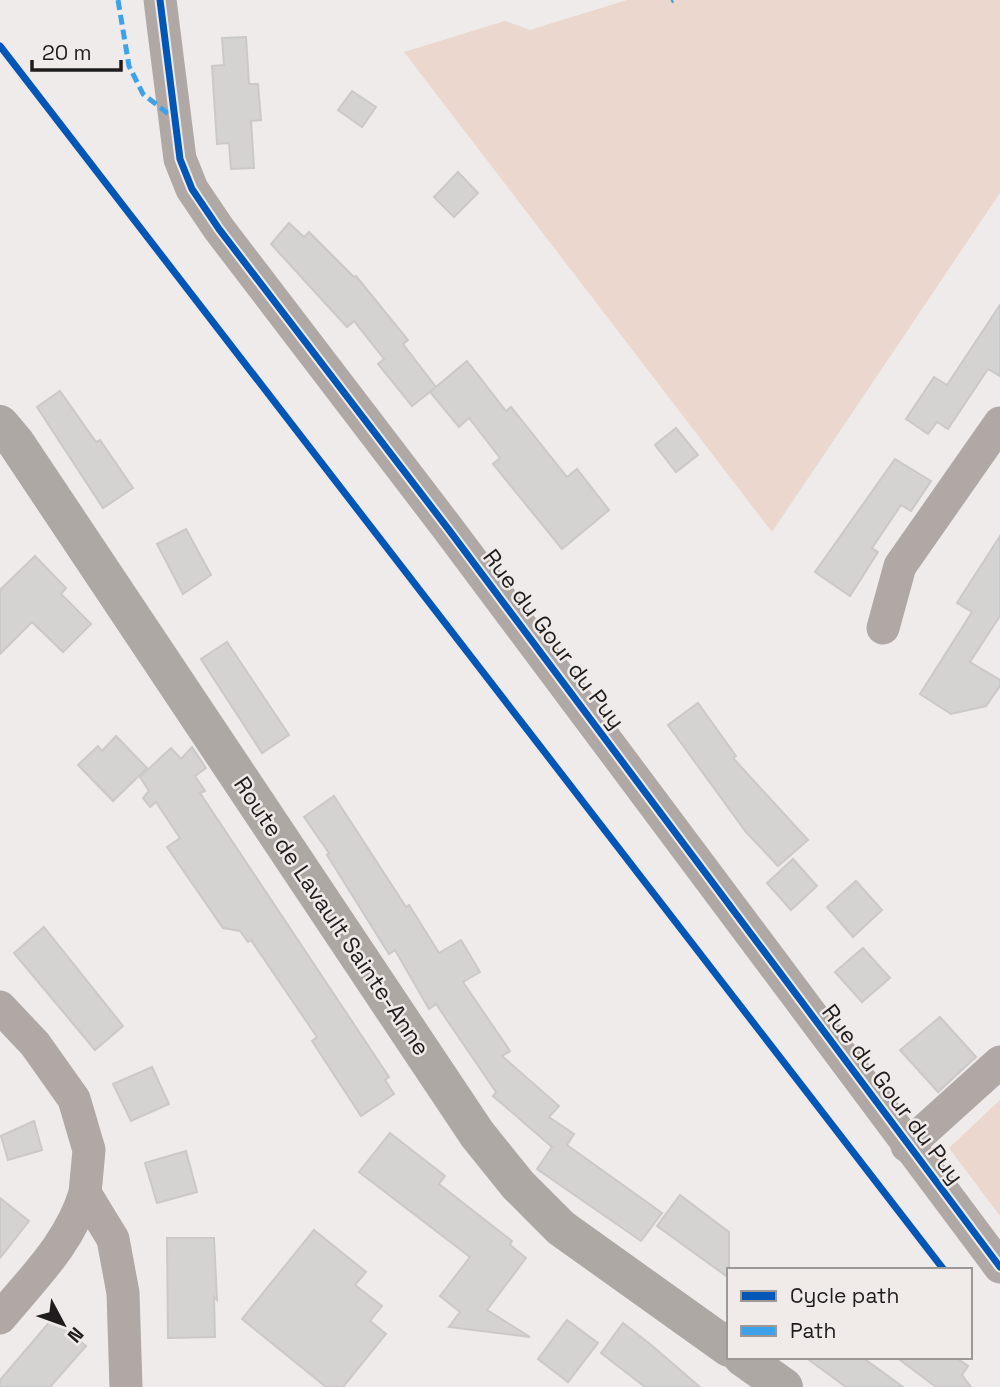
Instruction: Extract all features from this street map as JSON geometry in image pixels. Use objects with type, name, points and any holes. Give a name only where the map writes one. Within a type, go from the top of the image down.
[{"type":"street","name":"Rue du Gour du Puy","points":[[160,0],[180,159],[192,189],[219,229],[449,530],[1000,1267]]},
{"type":"street","points":[[883,628],[900,566],[1000,423]]},
{"type":"street","name":"Route de Lavault Sainte-Anne","points":[[0,424],[24,455],[477,1134],[517,1185],[561,1228],[727,1347]]},
{"type":"street","points":[[0,1007],[35,1044],[74,1099],[89,1150],[85,1193],[76,1221],[55,1252],[0,1318]]},
{"type":"street","points":[[907,1146],[1000,1062]]},
{"type":"street","points":[[85,1193],[113,1239],[123,1293],[126,1387]]},
{"type":"street","points":[[745,1359],[784,1387]]},
{"type":"shaded area","points":[[627,0],[1000,0],[1000,193],[772,532],[404,52],[505,21],[530,30]]},
{"type":"shaded area","points":[[1000,1100],[1000,1216],[949,1148]]},
{"type":"building","points":[[246,37],[249,84],[258,84],[261,120],[251,121],[254,168],[231,169],[229,143],[217,144],[212,66],[224,65],[222,38]]},
{"type":"building","points":[[352,91],[376,107],[362,127],[338,110]]},
{"type":"building","points":[[458,172],[478,193],[454,217],[434,197]]},
{"type":"building","points":[[289,223],[304,237],[309,232],[356,276],[408,340],[403,344],[436,387],[412,406],[378,364],[384,359],[354,321],[347,327],[271,244]]},
{"type":"building","points":[[1000,305],[1000,376],[988,369],[948,429],[937,422],[928,434],[906,419],[934,377],[947,385]]},
{"type":"building","points":[[467,361],[506,411],[511,407],[567,477],[577,469],[609,510],[562,549],[493,464],[500,458],[469,418],[459,427],[430,392]]},
{"type":"building","points":[[60,391],[96,442],[100,440],[133,488],[103,508],[37,407]]},
{"type":"building","points":[[676,428],[698,455],[676,472],[655,445]]},
{"type":"building","points":[[895,459],[931,481],[911,511],[901,505],[872,548],[878,552],[850,596],[815,572]]},
{"type":"building","points":[[186,529],[211,575],[183,594],[157,544]]},
{"type":"building","points":[[1000,536],[1000,616],[970,662],[1000,680],[1000,686],[986,706],[951,714],[920,694],[972,612],[957,603]]},
{"type":"building","points":[[35,556],[66,588],[61,594],[91,624],[63,652],[32,622],[0,654],[0,590]]},
{"type":"building","points":[[227,642],[289,735],[262,753],[201,659]]},
{"type":"building","points":[[698,703],[736,756],[733,758],[808,840],[778,866],[746,832],[668,725]]},
{"type":"building","points":[[116,736],[147,768],[113,801],[78,765],[98,746],[102,751]]},
{"type":"building","points":[[192,747],[206,768],[195,776],[205,791],[200,793],[389,1077],[385,1080],[394,1094],[361,1116],[312,1041],[317,1037],[251,940],[248,942],[240,931],[223,928],[167,847],[180,838],[156,802],[150,807],[143,798],[149,791],[140,777],[171,748],[181,759]]},
{"type":"building","points":[[334,796],[439,953],[461,940],[480,972],[463,982],[510,1051],[502,1056],[559,1106],[549,1117],[574,1134],[567,1145],[662,1213],[641,1241],[537,1169],[552,1147],[493,1096],[496,1092],[436,1004],[429,1009],[395,950],[389,954],[327,855],[329,853],[304,817]]},
{"type":"building","points":[[793,859],[817,886],[791,910],[767,883]]},
{"type":"building","points":[[856,881],[882,910],[853,937],[827,907]]},
{"type":"building","points":[[44,927],[123,1026],[95,1050],[14,953]]},
{"type":"building","points":[[863,948],[890,978],[862,1002],[835,972]]},
{"type":"building","points":[[940,1017],[976,1057],[938,1092],[900,1050]]},
{"type":"building","points":[[152,1067],[169,1104],[131,1121],[113,1084]]},
{"type":"building","points":[[34,1121],[42,1150],[8,1160],[1,1136]]},
{"type":"building","points":[[390,1133],[445,1176],[439,1184],[512,1241],[510,1245],[526,1258],[487,1310],[530,1337],[449,1327],[460,1312],[440,1296],[470,1257],[359,1172]]},
{"type":"building","points":[[186,1151],[197,1192],[157,1203],[145,1163]]},
{"type":"building","points":[[680,1195],[729,1232],[727,1277],[657,1226]]},
{"type":"building","points":[[0,1198],[29,1221],[0,1258]]},
{"type":"building","points":[[314,1230],[366,1272],[355,1285],[382,1306],[370,1321],[386,1334],[343,1387],[326,1387],[242,1319]]},
{"type":"building","points":[[167,1238],[214,1238],[217,1300],[214,1297],[215,1337],[168,1338]]},
{"type":"building","points":[[53,1318],[86,1346],[50,1387],[0,1387],[0,1380]]},
{"type":"building","points":[[567,1320],[598,1343],[568,1382],[538,1359]]},
{"type":"building","points":[[623,1323],[700,1387],[645,1387],[601,1353]]},
{"type":"building","points":[[808,1359],[865,1359],[903,1387],[846,1387]]},
{"type":"building","points":[[899,1359],[958,1359],[968,1366],[962,1375],[971,1387],[936,1387]]},
{"type":"marked path","points":[[118,0],[129,66],[143,94],[175,119]]},
{"type":"cycle path","points":[[160,0],[180,159],[192,189],[219,229],[449,530],[1000,1267]]},
{"type":"cycle path","points":[[0,46],[942,1268]]}]
